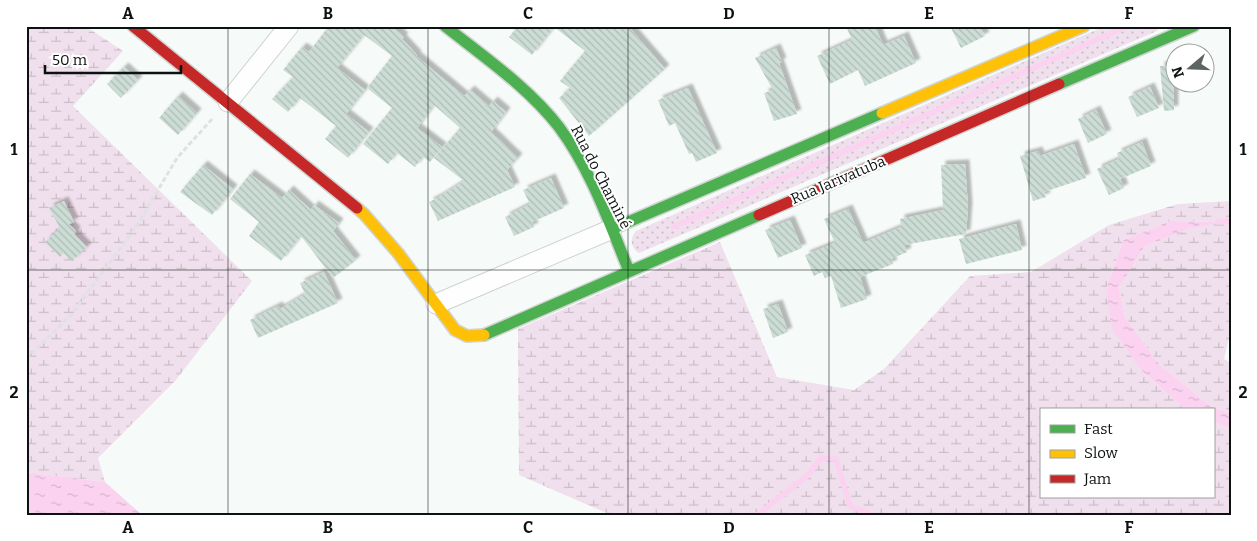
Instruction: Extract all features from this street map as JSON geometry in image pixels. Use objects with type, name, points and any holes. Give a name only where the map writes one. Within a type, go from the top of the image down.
[{"type":"street","points":[[133,26],[364,214],[398,253],[436,304],[1084,26]]},
{"type":"street","points":[[228,102],[289,26]]},
{"type":"street","name":"Rua do Chaminé","points":[[445,26],[518,85],[559,128],[577,156],[612,228],[629,271]]},
{"type":"street","name":"Rua Jarivatuba","points":[[436,304],[460,334],[470,338],[482,336],[1183,28]]},
{"type":"path","points":[[26,360],[71,315],[136,227],[177,158],[228,102]]},
{"type":"green space","points":[[26,26],[85,26],[123,51],[73,106],[252,281],[176,380],[98,458],[105,482],[26,472]]},
{"type":"green space","points":[[1105,26],[1159,26],[1157,31],[639,253],[633,246],[632,237],[636,231]]},
{"type":"green space","points":[[1231,201],[1231,330],[1224,359],[1231,363],[1231,414],[1211,406],[1160,365],[1125,317],[1119,288],[1144,247],[1189,229],[1220,222],[1170,221],[1123,240],[1106,290],[1141,370],[1184,408],[1040,408],[1040,498],[1214,498],[1214,422],[1231,429],[1231,515],[611,515],[519,475],[518,329],[720,242],[777,377],[854,390],[884,369],[970,276],[1031,272],[1109,225],[1178,204]]},
{"type":"water","points":[[1170,221],[1223,222],[1189,229],[1144,247],[1119,288],[1125,317],[1160,365],[1211,406],[1231,414],[1231,429],[1214,422],[1214,408],[1184,408],[1141,370],[1112,329],[1106,290],[1123,240]]},
{"type":"water","points":[[26,472],[105,482],[142,515],[26,515]]},
{"type":"building","points":[[329,26],[391,26],[404,37],[402,39],[416,56],[464,96],[470,90],[489,106],[493,101],[506,112],[491,132],[518,158],[507,170],[515,187],[438,221],[429,202],[464,181],[434,158],[460,128],[434,105],[417,128],[442,147],[430,162],[423,157],[415,167],[397,153],[388,164],[363,144],[392,108],[367,88],[392,56],[364,35],[337,68],[365,90],[346,114],[369,132],[348,158],[325,139],[336,126],[300,98],[288,112],[272,99],[293,77],[283,70],[302,47],[309,52]]},
{"type":"building","points":[[518,26],[628,26],[665,69],[589,136],[559,98],[570,88],[560,81],[585,51],[554,27],[532,55],[509,37]]},
{"type":"building","points":[[846,26],[875,26],[883,45],[904,36],[916,63],[865,86],[858,70],[830,84],[817,56],[852,40]]},
{"type":"building","points":[[950,26],[980,26],[985,36],[961,48]]},
{"type":"building","points":[[776,48],[782,62],[779,63],[797,114],[774,121],[764,93],[773,90],[755,58]]},
{"type":"building","points":[[1160,66],[1164,66],[1164,92],[1174,92],[1174,110],[1164,111]]},
{"type":"building","points":[[124,67],[138,80],[121,98],[107,84]]},
{"type":"building","points":[[1150,87],[1159,108],[1137,117],[1128,97]]},
{"type":"building","points":[[688,88],[717,153],[696,162],[692,153],[689,154],[675,123],[669,126],[658,100]]},
{"type":"building","points":[[178,96],[197,113],[178,135],[159,118]]},
{"type":"building","points":[[1096,110],[1107,134],[1088,143],[1078,119]]},
{"type":"building","points":[[1142,142],[1151,166],[1120,179],[1124,188],[1109,195],[1097,169],[1119,159],[1117,153]]},
{"type":"building","points":[[1074,144],[1086,178],[1044,192],[1046,197],[1033,201],[1020,156],[1038,151],[1040,156]]},
{"type":"building","points":[[965,164],[968,207],[966,234],[904,245],[907,252],[891,259],[893,264],[860,277],[867,299],[841,308],[831,276],[825,278],[822,272],[814,276],[805,255],[835,243],[824,219],[848,209],[863,243],[901,227],[900,219],[943,210],[941,165]]},
{"type":"building","points":[[203,165],[233,189],[212,215],[180,192]]},
{"type":"building","points":[[250,174],[282,198],[289,190],[311,210],[314,205],[339,223],[333,231],[356,260],[333,278],[301,236],[281,261],[249,236],[259,222],[230,199]]},
{"type":"building","points":[[551,178],[564,208],[532,222],[534,227],[514,236],[505,217],[530,204],[523,190]]},
{"type":"building","points":[[64,201],[74,222],[69,224],[76,231],[74,234],[87,247],[72,261],[63,253],[60,257],[45,242],[60,228],[49,208]]},
{"type":"building","points":[[790,220],[802,248],[778,258],[765,230]]},
{"type":"building","points":[[1016,224],[1022,250],[966,264],[959,239]]},
{"type":"building","points":[[324,272],[338,303],[258,338],[250,320],[278,306],[280,309],[305,294],[300,283]]},
{"type":"building","points":[[778,304],[788,332],[773,338],[763,309]]},
{"type":"waterway","points":[[673,227],[1128,26]]},
{"type":"waterway","points":[[1218,222],[1231,221]]},
{"type":"waterway","points":[[757,515],[807,476],[821,458],[836,459],[850,506],[873,515]]},
{"type":"traffic: fast","points":[[445,26],[520,86],[547,112],[559,127],[590,179],[629,271]]},
{"type":"traffic: fast","points":[[1059,84],[1194,26]]},
{"type":"traffic: fast","points":[[612,229],[882,113]]},
{"type":"traffic: fast","points":[[484,335],[759,215]]},
{"type":"traffic: slow","points":[[882,113],[1084,26]]},
{"type":"traffic: slow","points":[[357,208],[398,253],[455,330],[467,336],[484,335]]},
{"type":"traffic: jam","points":[[133,26],[357,208]]},
{"type":"traffic: jam","points":[[759,215],[1059,84]]}]
